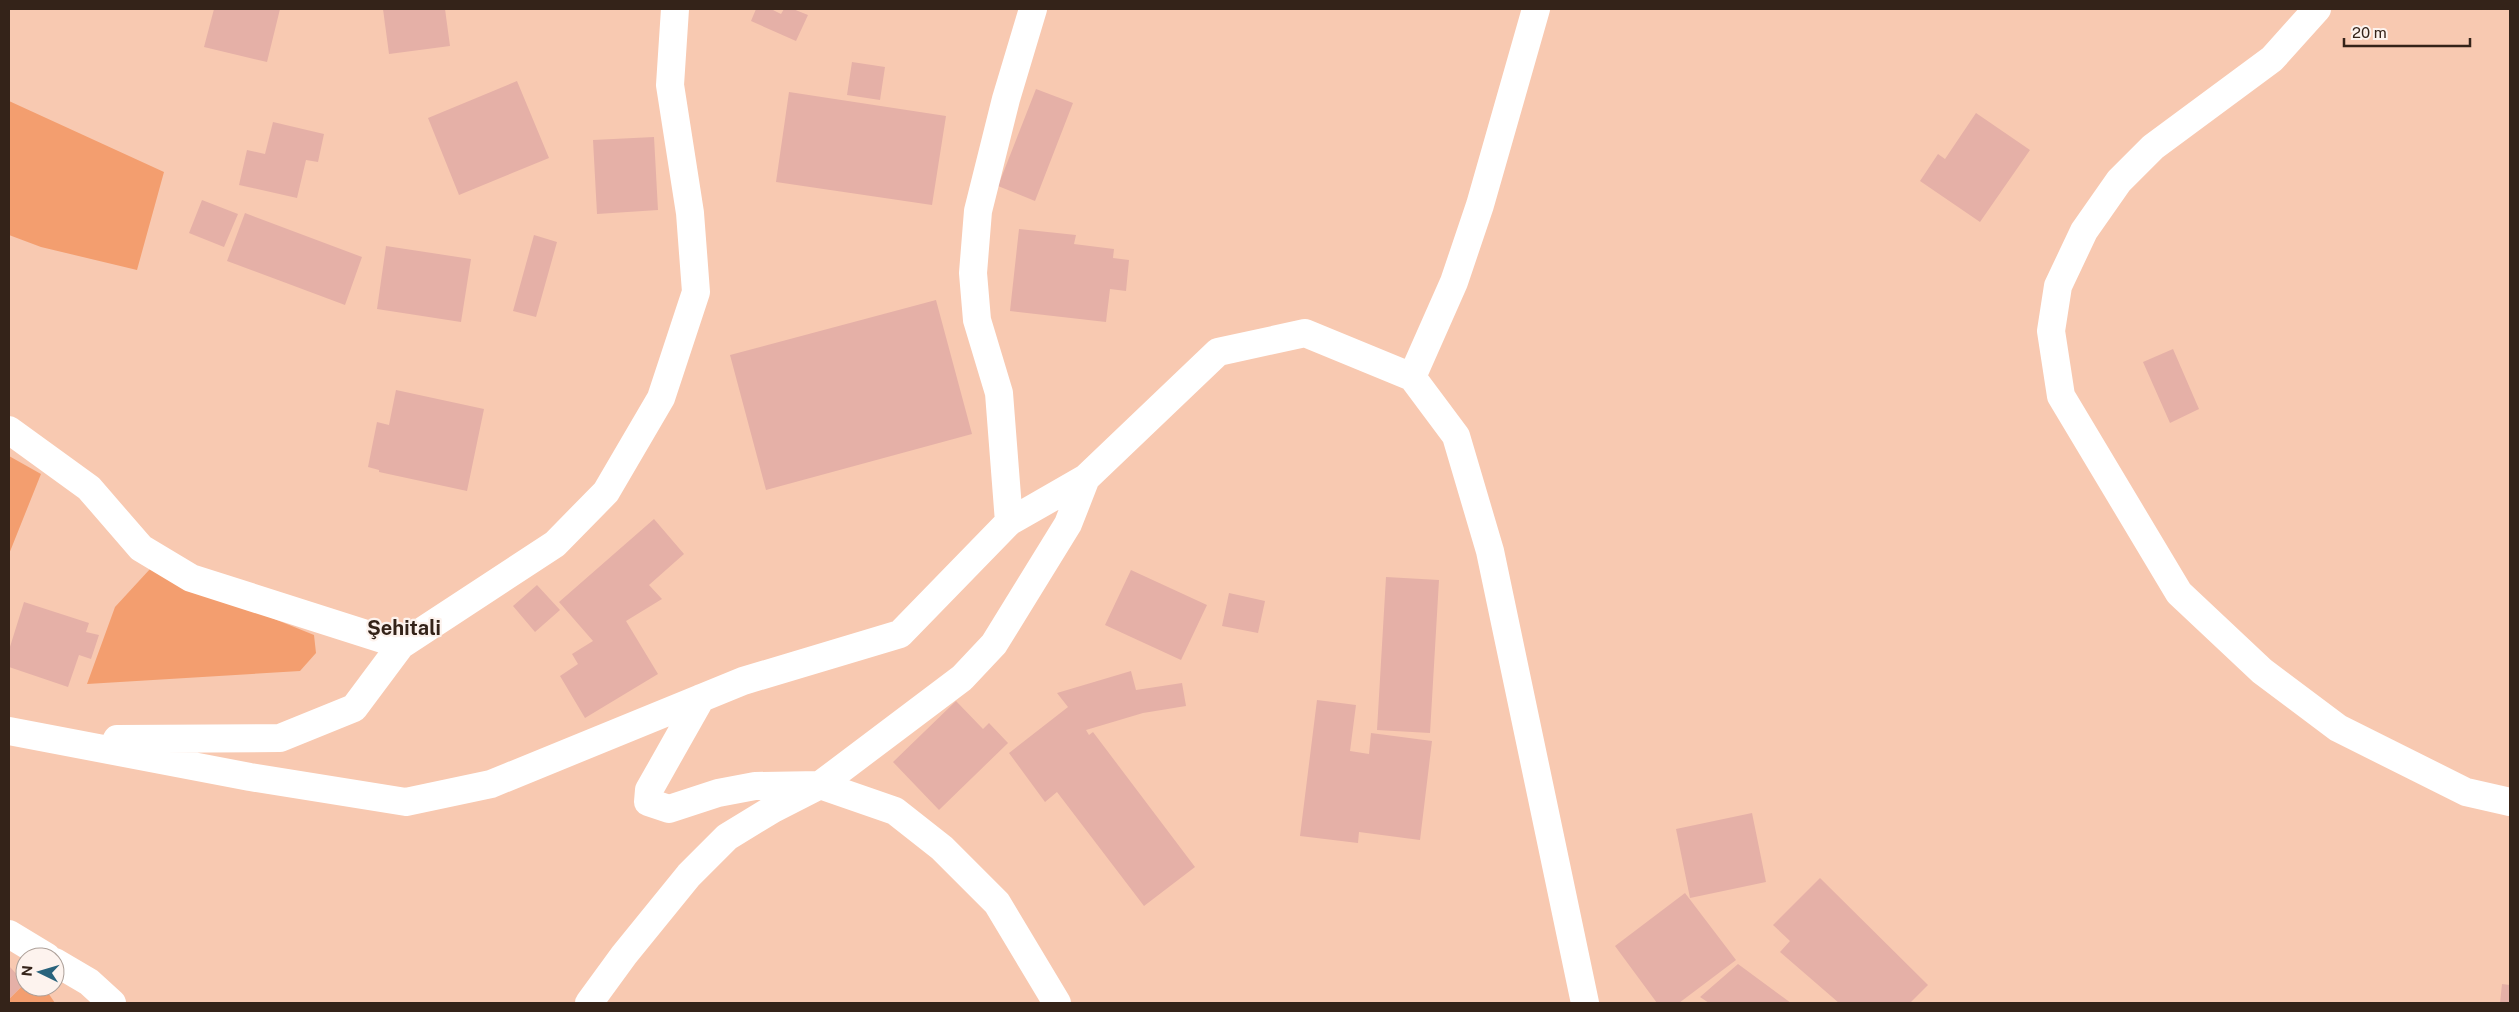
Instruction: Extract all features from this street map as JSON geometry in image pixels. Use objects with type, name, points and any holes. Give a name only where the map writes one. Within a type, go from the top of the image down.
[{"type":"street","points":[[53,740],[280,738],[354,708],[401,645],[555,544],[606,492],[661,398],[696,292],[690,213],[670,85],[675,9]]},
{"type":"street","points":[[1009,522],[999,393],[977,320],[973,272],[978,211],[1006,99],[1032,9]]},
{"type":"street","points":[[1412,377],[1454,282],[1480,205],[1536,9]]},
{"type":"street","points":[[2317,9],[2272,59],[2152,146],[2119,182],[2084,231],[2058,286],[2051,331],[2061,396],[2179,593],[2262,671],[2338,728],[2466,792],[2510,802]]},
{"type":"street","points":[[9,731],[250,777],[406,802],[491,784],[743,681],[900,634],[1009,522],[1086,478],[1218,352],[1305,334],[1412,377],[1456,436],[1490,551],[1585,1003]]},
{"type":"street","points":[[9,430],[88,488],[141,548],[191,578],[401,645]]},
{"type":"street","points":[[589,1003],[689,875],[727,837],[773,809],[820,785],[962,678],[994,644],[1068,524],[1086,478]]},
{"type":"street","points":[[700,698],[649,790],[648,802],[669,809],[718,794],[755,786],[820,785],[894,810],[942,848],[997,903],[1057,1003]]},
{"type":"street","points":[[9,934],[30,947]]},
{"type":"street","points":[[65,968],[89,982],[112,1003]]},
{"type":"shaded area","points":[[9,101],[164,172],[137,270],[41,247],[9,235]]},
{"type":"shaded area","points":[[9,456],[41,474],[9,554]]},
{"type":"shaded area","points":[[150,569],[314,635],[316,653],[300,671],[87,684],[115,607]]},
{"type":"shaded area","points":[[15,993],[15,997],[51,997],[55,1003],[9,1003],[9,999]]},
{"type":"building","points":[[214,9],[280,9],[267,62],[204,47]]},
{"type":"building","points":[[383,9],[445,9],[450,46],[389,54]]},
{"type":"building","points":[[756,9],[771,9],[781,14],[784,9],[793,9],[808,15],[796,41],[751,21]]},
{"type":"building","points":[[852,62],[885,67],[880,100],[847,95]]},
{"type":"building","points":[[517,81],[549,158],[459,195],[428,118]]},
{"type":"building","points":[[1036,89],[1073,103],[1035,201],[998,186]]},
{"type":"building","points":[[789,92],[946,116],[932,205],[776,182]]},
{"type":"building","points":[[1976,113],[2030,150],[1980,222],[1920,181],[1938,154],[1945,159]]},
{"type":"building","points":[[273,122],[324,134],[318,162],[306,160],[297,198],[239,185],[247,150],[265,154]]},
{"type":"building","points":[[654,137],[658,210],[597,214],[593,140]]},
{"type":"building","points":[[202,200],[238,214],[224,247],[189,233]]},
{"type":"building","points":[[245,213],[362,257],[345,305],[227,261]]},
{"type":"building","points":[[1019,229],[1076,235],[1074,244],[1114,249],[1113,258],[1129,260],[1126,291],[1110,289],[1106,322],[1010,311]]},
{"type":"building","points":[[534,235],[557,242],[536,317],[513,311]]},
{"type":"building","points":[[386,246],[471,259],[461,322],[377,309]]},
{"type":"building","points":[[936,300],[972,434],[766,490],[730,355]]},
{"type":"building","points":[[2173,349],[2199,409],[2170,423],[2143,362]]},
{"type":"building","points":[[396,390],[484,409],[467,491],[379,472],[379,470],[368,467],[377,422],[389,425]]},
{"type":"building","points":[[654,519],[684,554],[649,585],[662,599],[626,621],[658,674],[585,718],[560,676],[578,664],[572,654],[593,641],[559,602]]},
{"type":"building","points":[[1131,570],[1207,605],[1181,660],[1105,625]]},
{"type":"building","points":[[1386,577],[1439,580],[1430,733],[1377,730]]},
{"type":"building","points":[[537,585],[560,610],[535,632],[513,606]]},
{"type":"building","points":[[1229,593],[1265,601],[1258,633],[1222,626]]},
{"type":"building","points":[[24,602],[89,623],[86,632],[99,635],[91,659],[79,655],[68,687],[9,667],[9,650]]},
{"type":"building","points":[[1131,671],[1136,690],[1182,683],[1186,706],[1143,713],[1086,730],[1089,735],[1093,732],[1195,867],[1144,906],[1057,792],[1045,802],[1009,753],[1068,707],[1057,693]]},
{"type":"building","points":[[1317,700],[1356,705],[1350,751],[1369,754],[1371,733],[1432,741],[1420,840],[1359,832],[1358,843],[1300,836]]},
{"type":"building","points":[[956,701],[983,729],[989,723],[1008,743],[939,810],[893,762]]},
{"type":"building","points":[[1752,813],[1766,882],[1690,898],[1676,829]]},
{"type":"building","points":[[1820,878],[1928,985],[1910,1003],[1839,1003],[1780,952],[1790,941],[1773,925]]},
{"type":"building","points":[[1685,893],[1736,960],[1679,1003],[1657,1003],[1615,946]]},
{"type":"building","points":[[1738,964],[1791,1003],[1709,1003],[1700,997]]},
{"type":"building","points":[[9,966],[15,972],[15,993],[9,999]]},
{"type":"building","points":[[2502,984],[2510,985],[2510,1003],[2500,1003]]},
{"type":"district","name":"Şehitali","points":[[404,628]]}]
